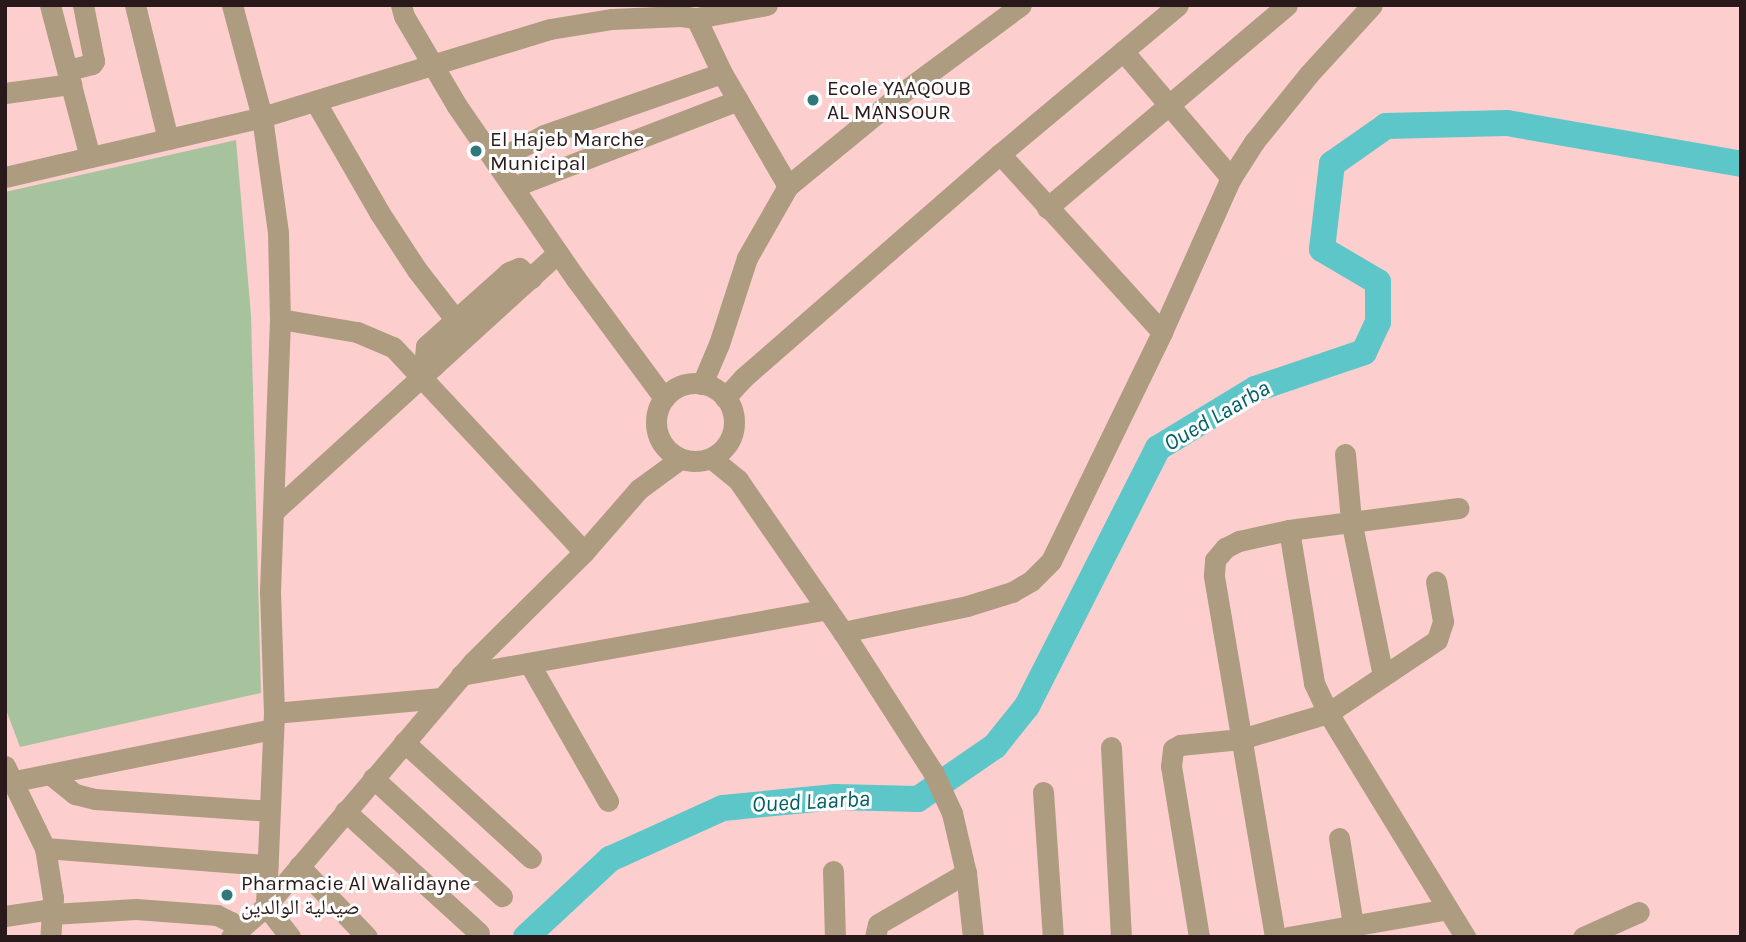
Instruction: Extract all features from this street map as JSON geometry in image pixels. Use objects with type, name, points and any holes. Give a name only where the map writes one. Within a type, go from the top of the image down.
[{"type":"street","points":[[50,5],[90,157]]},
{"type":"street","points":[[5,93],[70,77],[92,64],[94,61],[83,5]]},
{"type":"street","points":[[135,5],[168,139]]},
{"type":"street","points":[[232,5],[262,117],[278,233],[280,319],[270,592],[273,721],[266,906],[290,937]]},
{"type":"street","points":[[401,5],[404,16],[432,66],[495,161],[558,253],[664,398]]},
{"type":"street","points":[[5,177],[262,117],[550,29],[618,12],[696,18],[767,5]]},
{"type":"street","points":[[708,390],[719,344],[747,258],[788,186],[898,96],[1021,5]]},
{"type":"street","points":[[664,398],[708,390],[743,378],[1000,154],[1178,5]]},
{"type":"street","points":[[1047,208],[1287,5]]},
{"type":"street","points":[[843,632],[967,606],[1012,592],[1031,581],[1051,561],[1162,332],[1231,178],[1254,142],[1309,74],[1372,5]]},
{"type":"street","points":[[696,18],[722,73],[788,186]]},
{"type":"street","points":[[1123,51],[1231,178]]},
{"type":"street","points":[[495,161],[544,135],[722,73]]},
{"type":"street","points":[[513,187],[738,100]]},
{"type":"street","points":[[315,101],[379,212],[417,270],[455,319]]},
{"type":"street","points":[[1000,154],[1162,332]]},
{"type":"street","points":[[273,512],[558,253]]},
{"type":"street","points":[[427,372],[424,348],[455,319],[509,272],[519,268],[531,278]]},
{"type":"street","points":[[280,319],[380,339],[427,372],[584,552]]},
{"type":"street","points":[[637,360],[708,390],[734,420],[728,443],[738,480]]},
{"type":"street","points":[[664,398],[656,420],[661,443],[680,459],[701,461],[711,458],[728,443]]},
{"type":"street","points":[[639,489],[661,443]]},
{"type":"street","points":[[1345,454],[1351,520],[1383,676]]},
{"type":"street","points":[[711,458],[738,480],[843,632],[933,772],[952,813],[966,873],[973,937]]},
{"type":"street","points":[[5,916],[52,911],[175,911],[217,915],[236,935],[266,906],[461,675],[584,552],[639,489],[680,459]]},
{"type":"street","points":[[1275,937],[1214,575],[1215,560],[1225,548],[1239,541],[1289,530],[1459,508]]},
{"type":"street","points":[[1289,530],[1310,671],[1328,713],[1465,937]]},
{"type":"street","points":[[1199,937],[1170,755],[1173,749],[1180,745],[1241,738],[1328,713],[1437,640],[1443,621],[1436,582]]},
{"type":"street","points":[[461,675],[827,609]]},
{"type":"street","points":[[529,663],[608,801]]},
{"type":"street","points":[[50,937],[50,871],[45,848],[8,777],[50,774],[273,721],[441,698]]},
{"type":"street","points":[[404,742],[531,858]]},
{"type":"street","points":[[1111,747],[1121,937]]},
{"type":"street","points":[[50,774],[75,794],[95,799],[270,811]]},
{"type":"street","points":[[373,778],[502,896]]},
{"type":"street","points":[[1043,792],[1053,937]]},
{"type":"street","points":[[345,811],[479,933]]},
{"type":"street","points":[[1339,838],[1353,924]]},
{"type":"street","points":[[45,848],[267,865]]},
{"type":"street","points":[[299,866],[366,937]]},
{"type":"street","points":[[833,871],[835,937]]},
{"type":"street","points":[[876,937],[878,924],[966,873]]},
{"type":"street","points":[[1288,937],[1448,909]]},
{"type":"street","points":[[1583,937],[1639,912]]},
{"type":"green space","points":[[236,140],[251,315],[261,693],[20,747],[5,707],[5,192]]},
{"type":"waterway","name":"Oued Laarba","points":[[526,937],[610,859],[723,808],[835,797],[918,799],[995,746],[1027,706],[1158,448],[1255,389],[1364,352],[1378,322],[1378,282],[1322,249],[1332,164],[1386,126],[1507,123],[1741,164]]},
{"type":"place","name":"Ecole YAAQOUB AL MANSOUR","points":[[813,100]]},
{"type":"place","name":"El Hajeb Marche Municipal","points":[[476,151]]},
{"type":"place","name":"Pharmacie Al Walidayne صيدلية الوالدين","points":[[227,895]]}]
